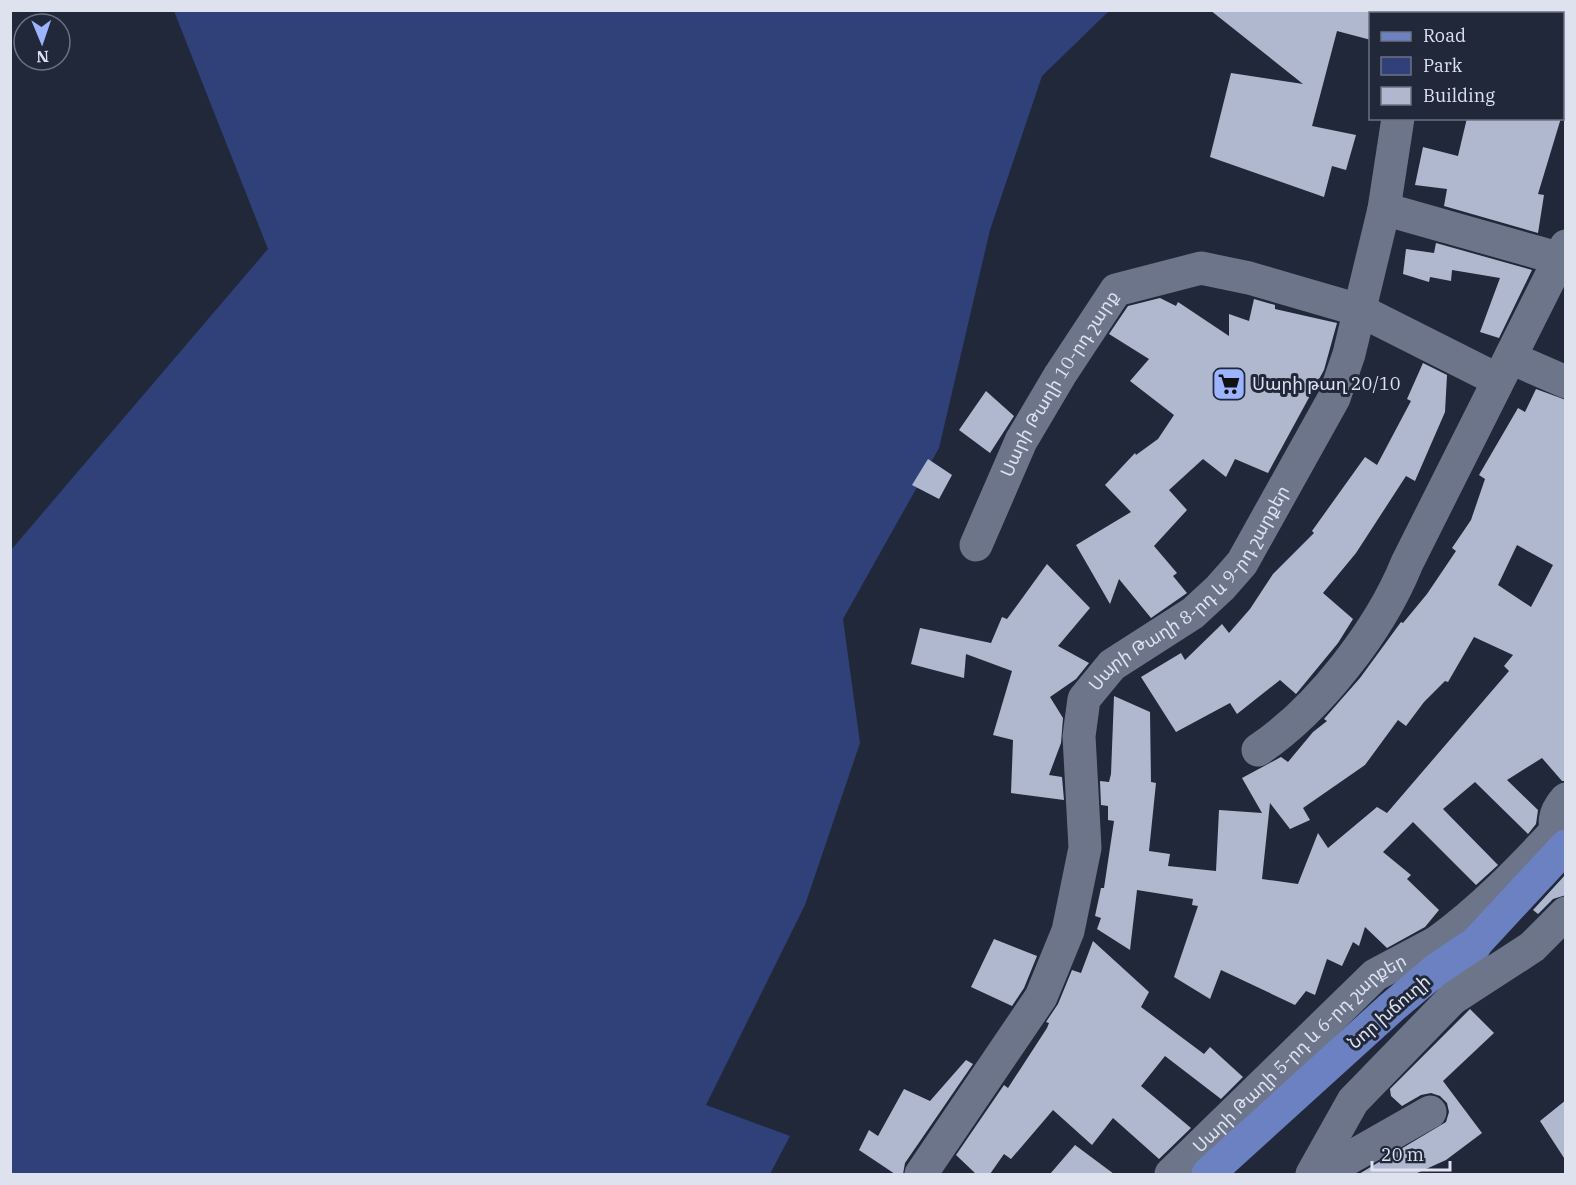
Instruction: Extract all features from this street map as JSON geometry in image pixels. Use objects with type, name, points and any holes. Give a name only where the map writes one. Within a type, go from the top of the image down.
[{"type":"main road","name":"Նոր խճուղի","points":[[1208,1174],[1392,1007],[1437,969],[1476,943],[1561,843]]},
{"type":"street","name":"Սարի Թաղի 8-րդ և 9-րդ շարքեր","points":[[921,1174],[1041,997],[1068,931],[1085,848],[1078,736],[1084,699],[1112,665],[1192,613],[1220,588],[1242,563],[1334,398],[1349,354],[1384,209],[1398,120]]},
{"type":"street","points":[[1258,750],[1287,730],[1362,644],[1396,590],[1407,563],[1563,253],[1384,209]]},
{"type":"street","name":"Սարի Թաղի 10-րդ շարք","points":[[976,545],[1021,441],[1060,375],[1116,290],[1201,268],[1249,278],[1359,309],[1505,369],[1566,382]]},
{"type":"street","points":[[1561,843],[1556,810],[1566,799]]},
{"type":"street","name":"Սարի Թաղի 5-րդ և 6-րդ շարքեր","points":[[1171,1174],[1375,975],[1437,942],[1561,843]]},
{"type":"street","points":[[1312,1174],[1353,1101],[1452,999],[1532,947],[1566,913]]},
{"type":"street","name":"Սարի Թաղի 5-րդ և 6-րդ շարքեր","points":[[1437,942],[1476,943]]},
{"type":"street","points":[[1452,999],[1476,943]]},
{"type":"street","points":[[1321,1174],[1430,1112]]},
{"type":"green space","points":[[174,11],[1109,11],[1042,76],[990,230],[939,448],[843,619],[860,743],[805,905],[706,1105],[790,1136],[770,1174],[11,1174],[11,550],[268,249]]},
{"type":"building","points":[[1210,10],[1371,10],[1371,12],[1369,12],[1369,39],[1337,31],[1312,126],[1356,135],[1346,170],[1332,166],[1324,197],[1210,157],[1231,73],[1303,84]]},
{"type":"building","points":[[1467,120],[1560,120],[1538,194],[1544,195],[1538,233],[1444,206],[1447,189],[1415,185],[1423,147],[1458,156]]},
{"type":"building","points":[[1436,243],[1532,270],[1499,338],[1480,332],[1500,278],[1452,270],[1451,281],[1430,277],[1429,282],[1403,274],[1406,249],[1434,253]]},
{"type":"building","points":[[1160,298],[1176,306],[1178,302],[1229,336],[1229,314],[1249,321],[1254,299],[1275,305],[1275,309],[1337,323],[1324,370],[1268,473],[1235,459],[1226,477],[1203,459],[1169,490],[1187,510],[1154,546],[1177,573],[1173,576],[1187,593],[1151,618],[1119,579],[1110,604],[1076,545],[1131,512],[1105,485],[1135,453],[1136,455],[1158,439],[1174,415],[1130,381],[1149,359],[1109,334],[1128,306]]},
{"type":"building","points":[[1423,363],[1447,375],[1445,412],[1415,481],[1406,476],[1356,553],[1323,593],[1353,619],[1338,643],[1296,694],[1280,680],[1237,714],[1230,703],[1176,732],[1141,677],[1181,653],[1185,660],[1222,624],[1229,633],[1250,609],[1273,574],[1314,533],[1312,531],[1365,457],[1377,465],[1411,401],[1407,399]]},
{"type":"building","points":[[1536,389],[1566,400],[1566,781],[1562,781],[1542,758],[1507,780],[1538,810],[1536,824],[1528,834],[1475,782],[1443,809],[1498,865],[1476,885],[1413,822],[1383,852],[1411,875],[1407,879],[1439,910],[1425,927],[1387,948],[1365,927],[1359,946],[1353,942],[1342,966],[1327,959],[1315,995],[1306,991],[1295,1005],[1221,970],[1210,999],[1174,977],[1198,906],[1192,905],[1193,899],[1137,890],[1130,950],[1097,929],[1101,918],[1095,916],[1101,888],[1104,888],[1114,821],[1108,820],[1108,806],[1101,805],[1100,781],[1109,782],[1111,774],[1114,696],[1150,712],[1151,782],[1156,783],[1149,851],[1170,854],[1168,866],[1216,871],[1219,810],[1262,813],[1242,778],[1281,757],[1288,762],[1313,732],[1327,721],[1324,719],[1360,678],[1401,622],[1403,623],[1427,594],[1456,551],[1452,548],[1471,520],[1485,479],[1479,475],[1518,408],[1525,412]],"holes":[[[1517,545],[1553,565],[1531,607],[1498,585]],[[1474,637],[1513,655],[1504,666],[1509,671],[1387,813],[1377,807],[1328,848],[1318,833],[1298,884],[1262,879],[1270,803],[1290,829],[1310,820],[1303,808],[1365,765],[1398,720],[1406,726],[1424,702],[1445,681],[1448,682]]]},
{"type":"building","points":[[986,391],[1014,416],[990,453],[959,430]]},
{"type":"building","points":[[928,459],[952,475],[939,499],[912,485]]},
{"type":"building","points":[[1047,564],[1090,608],[1058,646],[1089,663],[1076,679],[1050,697],[1063,718],[1061,743],[1049,775],[1062,777],[1064,800],[1011,793],[1013,740],[993,735],[1012,671],[966,654],[964,678],[911,664],[920,628],[991,643],[1002,617],[1007,619]]},
{"type":"building","points":[[1566,874],[1566,895],[1553,899],[1538,914],[1533,910]]},
{"type":"building","points":[[994,939],[1037,956],[1024,988],[1012,1006],[971,987]]},
{"type":"building","points":[[1093,941],[1149,992],[1141,1007],[1204,1054],[1210,1047],[1243,1077],[1221,1099],[1165,1056],[1141,1086],[1191,1128],[1159,1159],[1113,1118],[1092,1145],[1053,1110],[1011,1159],[1004,1154],[990,1174],[976,1174],[956,1155],[1004,1085],[1008,1088],[1047,1028],[1049,1023],[1046,1022],[1058,1004],[1072,970],[1081,973]]},
{"type":"building","points":[[1470,1009],[1494,1033],[1443,1081],[1482,1133],[1446,1160],[1415,1174],[1359,1174],[1446,1122],[1449,1112],[1447,1103],[1440,1096],[1431,1093],[1421,1095],[1402,1106],[1391,1096],[1390,1089]]},
{"type":"building","points":[[966,1060],[973,1064],[905,1163],[903,1174],[895,1174],[859,1150],[869,1130],[878,1136],[904,1089],[930,1101]]},
{"type":"building","points":[[1566,1100],[1566,1161],[1540,1121]]},
{"type":"building","points":[[1075,1145],[1114,1174],[1050,1174]]},
{"type":"place","name":"Սարի թաղ 20/10","points":[[1229,384]]}]
